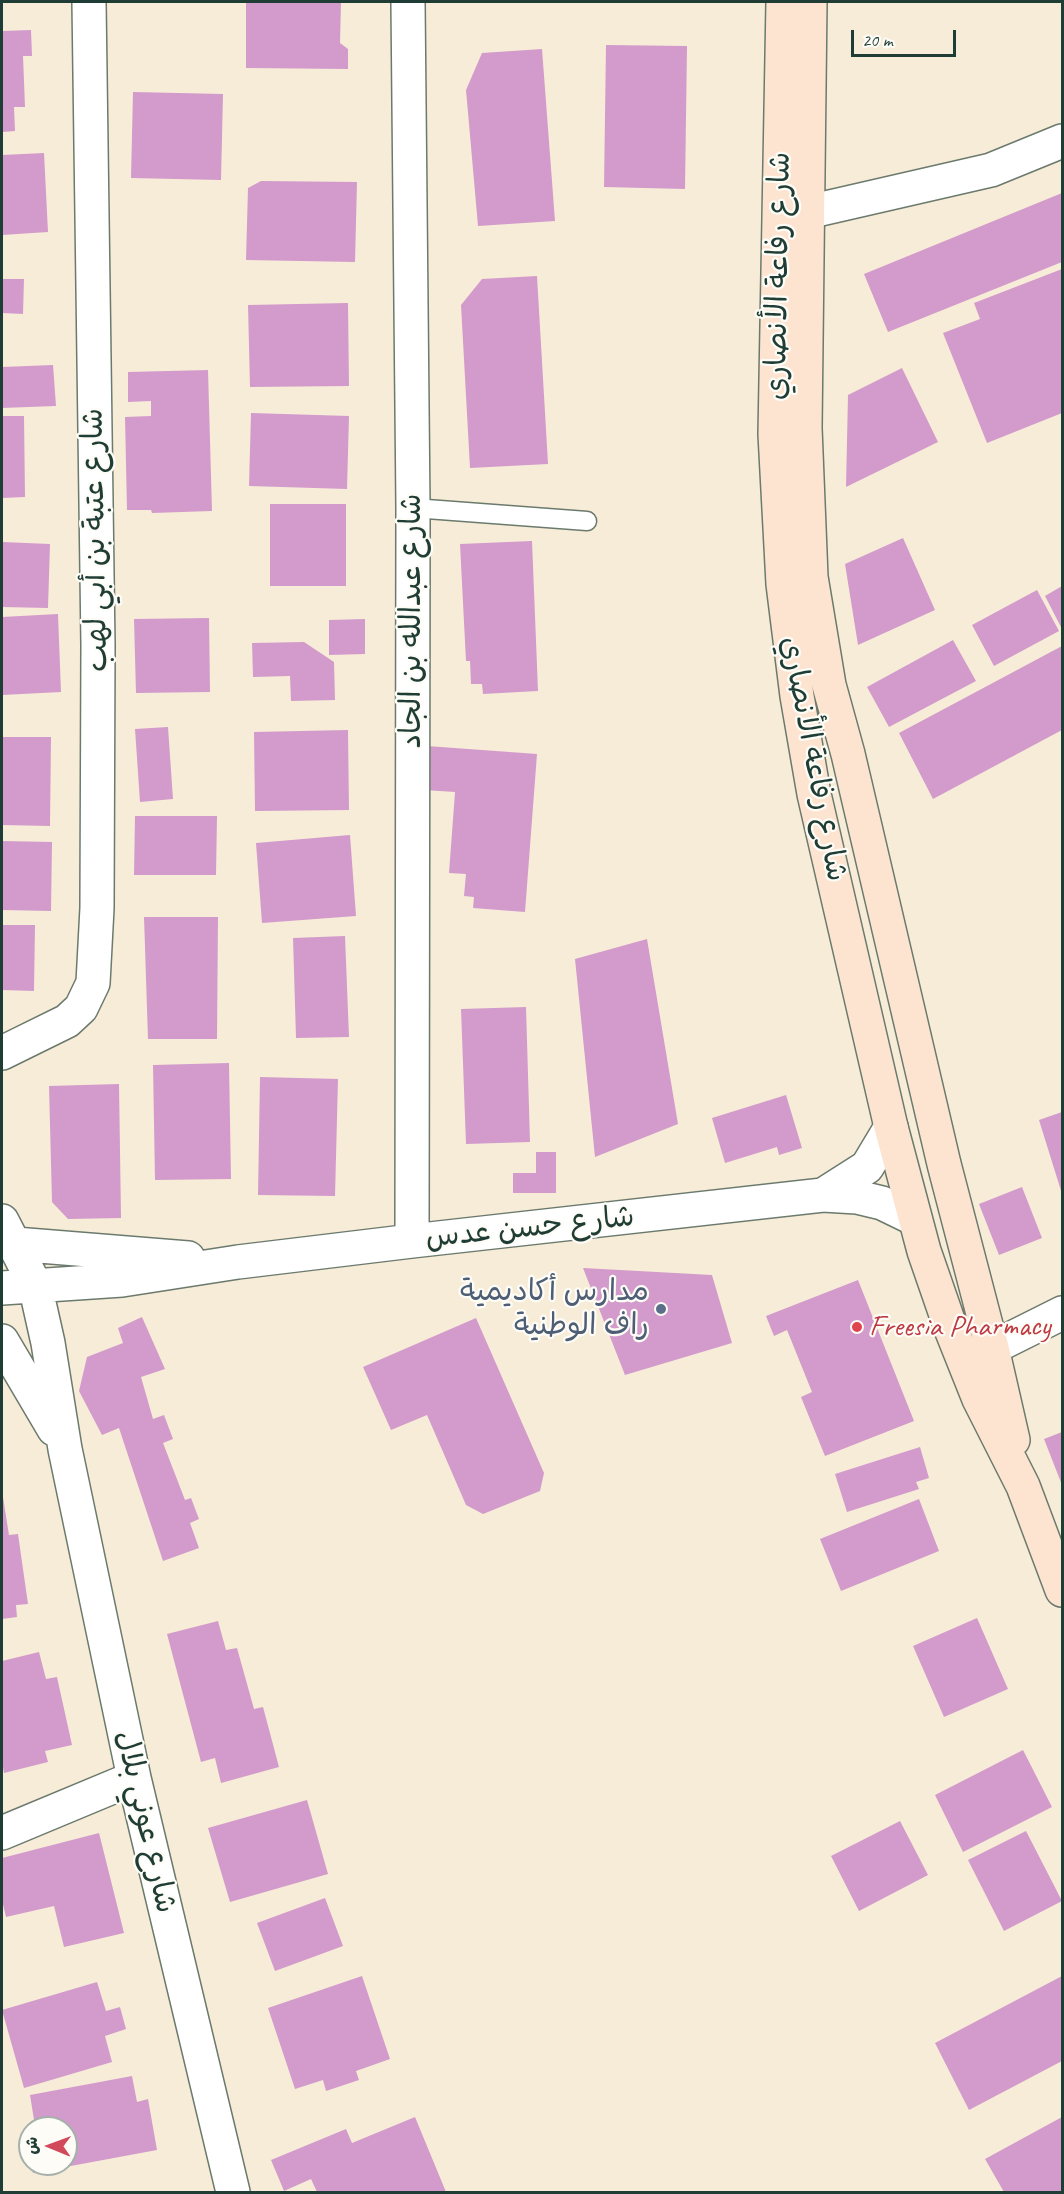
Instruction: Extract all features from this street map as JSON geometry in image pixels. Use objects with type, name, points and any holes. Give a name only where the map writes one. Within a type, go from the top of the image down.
[{"type":"street","name":"شارع عتبة بن أبي لهب","points":[[2,1079],[13,1048],[68,1021],[81,1008],[93,983],[97,908],[98,645],[89,2]]},
{"type":"street","name":"شارع عبدالله بن الجاد","points":[[408,2],[413,508],[412,1241]]},
{"type":"street","name":"شارع رفاعة الأنصاري","points":[[783,2],[811,577],[829,685],[848,754],[944,1164],[993,1348],[1023,1486]]},
{"type":"street","name":"شارع رفاعة الأنصاري","points":[[810,2],[775,434],[783,584],[797,696],[814,794],[891,1127],[915,1218],[963,1359],[979,1399],[1023,1486],[1062,1590]]},
{"type":"street","points":[[794,213],[992,170],[1062,141]]},
{"type":"street","name":"شارع حسن عدس","points":[[823,1195],[867,1167],[891,1127]]},
{"type":"street","name":"شارع حسن عدس","points":[[2,1288],[122,1280],[238,1262],[823,1195],[882,1203],[915,1218]]},
{"type":"street","name":"شارع حسن عدس","points":[[8,1233],[238,1262]]},
{"type":"street","name":"شارع عوني بلال","points":[[8,1233],[35,1285],[50,1353],[65,1449],[134,1778],[233,2193]]},
{"type":"street","points":[[993,1348],[1062,1313]]},
{"type":"street","name":"شارع عوني بلال","points":[[2,1341],[33,1390],[65,1449]]},
{"type":"street","points":[[2,1833],[134,1778]]},
{"type":"lane","points":[[413,508],[587,521]]},
{"type":"building","points":[[246,2],[341,2],[340,43],[348,49],[348,69],[246,68]]},
{"type":"building","points":[[31,30],[32,56],[23,56],[25,107],[14,107],[15,131],[2,132],[2,31]]},
{"type":"building","points":[[606,45],[687,46],[685,189],[604,187]]},
{"type":"building","points":[[542,49],[555,221],[478,226],[466,90],[482,53]]},
{"type":"building","points":[[133,92],[223,94],[221,180],[131,178]]},
{"type":"building","points":[[44,153],[48,232],[2,235],[2,155]]},
{"type":"building","points":[[261,181],[357,182],[355,262],[246,260],[248,188]]},
{"type":"building","points":[[1062,193],[1062,262],[888,332],[864,274]]},
{"type":"building","points":[[1062,269],[1062,413],[987,443],[943,333],[980,319],[974,303]]},
{"type":"building","points":[[537,276],[548,464],[470,468],[461,305],[482,279]]},
{"type":"building","points":[[2,279],[24,279],[23,314],[2,313]]},
{"type":"building","points":[[348,303],[349,386],[250,387],[248,305]]},
{"type":"building","points":[[53,365],[56,406],[2,408],[2,367]]},
{"type":"building","points":[[902,368],[938,442],[846,487],[848,395]]},
{"type":"building","points":[[208,370],[212,511],[152,513],[151,510],[127,510],[125,417],[151,416],[151,401],[128,402],[128,372]]},
{"type":"building","points":[[251,413],[349,416],[347,489],[249,486]]},
{"type":"building","points":[[2,416],[24,416],[25,497],[2,498]]},
{"type":"building","points":[[270,504],[346,504],[346,586],[270,586]]},
{"type":"building","points":[[903,538],[935,610],[858,645],[845,564]]},
{"type":"building","points":[[532,541],[538,691],[483,694],[482,684],[471,684],[470,661],[466,661],[460,544]]},
{"type":"building","points":[[2,542],[50,544],[48,608],[2,607]]},
{"type":"building","points":[[1062,586],[1062,629],[1045,596]]},
{"type":"building","points":[[1037,590],[1059,631],[994,666],[972,625]]},
{"type":"building","points":[[58,614],[61,692],[2,695],[2,617]]},
{"type":"building","points":[[209,618],[210,692],[136,693],[134,619]]},
{"type":"building","points":[[365,619],[365,654],[329,655],[329,620]]},
{"type":"building","points":[[953,640],[976,681],[889,727],[867,687]]},
{"type":"building","points":[[304,642],[334,662],[335,700],[291,701],[290,676],[253,677],[252,643]]},
{"type":"building","points":[[1062,646],[1062,730],[933,799],[899,733]]},
{"type":"building","points":[[168,727],[173,799],[140,802],[135,729]]},
{"type":"building","points":[[348,730],[349,810],[255,811],[254,732]]},
{"type":"building","points":[[2,737],[51,737],[50,826],[2,825]]},
{"type":"building","points":[[427,746],[537,754],[525,912],[473,908],[474,897],[464,896],[466,874],[449,873],[455,792],[424,790]]},
{"type":"building","points":[[135,816],[217,816],[216,875],[134,875]]},
{"type":"building","points":[[350,835],[356,916],[262,923],[256,843]]},
{"type":"building","points":[[2,841],[52,842],[51,911],[2,910]]},
{"type":"building","points":[[144,917],[218,917],[217,1039],[148,1039]]},
{"type":"building","points":[[2,925],[35,925],[34,991],[2,990]]},
{"type":"building","points":[[345,936],[349,1037],[296,1038],[293,938]]},
{"type":"building","points":[[647,939],[678,1124],[595,1157],[575,959]]},
{"type":"building","points":[[526,1007],[530,1142],[466,1144],[461,1009]]},
{"type":"building","points":[[229,1063],[231,1179],[155,1180],[153,1065]]},
{"type":"building","points":[[260,1077],[338,1079],[335,1196],[258,1195]]},
{"type":"building","points":[[119,1084],[121,1218],[68,1219],[52,1202],[49,1086]]},
{"type":"building","points":[[786,1095],[802,1148],[779,1155],[777,1147],[725,1163],[712,1118]]},
{"type":"building","points":[[1062,1112],[1062,1194],[1039,1120]]},
{"type":"building","points":[[536,1152],[556,1152],[556,1193],[513,1193],[513,1173],[536,1173]]},
{"type":"building","points":[[1022,1187],[1042,1238],[999,1255],[979,1204]]},
{"type":"building","name":"مدارس أكاديمية راف الوطنية","points":[[583,1268],[712,1275],[732,1343],[625,1375]]},
{"type":"building","points":[[858,1280],[914,1421],[825,1456],[801,1397],[812,1392],[787,1330],[774,1336],[766,1316]]},
{"type":"building","points":[[142,1317],[165,1369],[141,1377],[153,1419],[164,1415],[173,1439],[163,1443],[185,1500],[191,1498],[199,1519],[190,1523],[199,1548],[163,1561],[119,1428],[102,1435],[79,1391],[87,1357],[123,1343],[118,1328]]},
{"type":"building","points":[[476,1318],[544,1473],[540,1491],[483,1514],[466,1505],[427,1415],[391,1430],[363,1367]]},
{"type":"building","points":[[1062,1432],[1062,1485],[1044,1439]]},
{"type":"building","points":[[920,1447],[929,1478],[916,1482],[919,1489],[847,1512],[835,1474]]},
{"type":"building","points":[[2,1491],[9,1535],[18,1534],[28,1604],[16,1605],[17,1617],[2,1619]]},
{"type":"building","points":[[919,1499],[939,1551],[841,1591],[820,1539]]},
{"type":"building","points":[[977,1618],[1008,1689],[944,1717],[913,1646]]},
{"type":"building","points":[[218,1621],[226,1650],[237,1648],[254,1709],[263,1707],[279,1767],[221,1783],[215,1758],[201,1762],[167,1634]]},
{"type":"building","points":[[39,1652],[46,1679],[57,1677],[72,1745],[45,1751],[48,1762],[4,1773],[2,1661]]},
{"type":"building","points":[[1023,1750],[1052,1807],[963,1852],[935,1795]]},
{"type":"building","points":[[307,1800],[328,1874],[230,1902],[208,1828]]},
{"type":"building","points":[[900,1821],[928,1875],[859,1911],[831,1856]]},
{"type":"building","points":[[1026,1831],[1062,1901],[1004,1931],[968,1860]]},
{"type":"building","points":[[99,1833],[124,1933],[64,1947],[54,1906],[6,1917],[2,1900],[2,1858]]},
{"type":"building","points":[[325,1898],[343,1946],[275,1971],[257,1923]]},
{"type":"building","points":[[362,1976],[390,2059],[356,2071],[359,2080],[326,2091],[323,2080],[295,2089],[268,2008]]},
{"type":"building","points":[[1062,1976],[1062,2061],[969,2110],[935,2043]]},
{"type":"building","points":[[97,1982],[106,2011],[120,2007],[126,2029],[105,2036],[112,2062],[24,2088],[2,2010]]},
{"type":"building","points":[[132,2076],[137,2102],[148,2099],[157,2150],[78,2165],[78,2116],[33,2116],[30,2095]]},
{"type":"building","points":[[415,2117],[446,2192],[317,2192],[311,2179],[284,2191],[271,2160],[346,2129],[352,2143]]},
{"type":"building","points":[[1062,2117],[1062,2192],[1004,2192],[985,2159]]},
{"type":"place","name":"مدارس أكاديمية راف الوطنية","points":[[661,1309]]},
{"type":"place","name":"Freesia Pharmacy","points":[[857,1327]]}]
